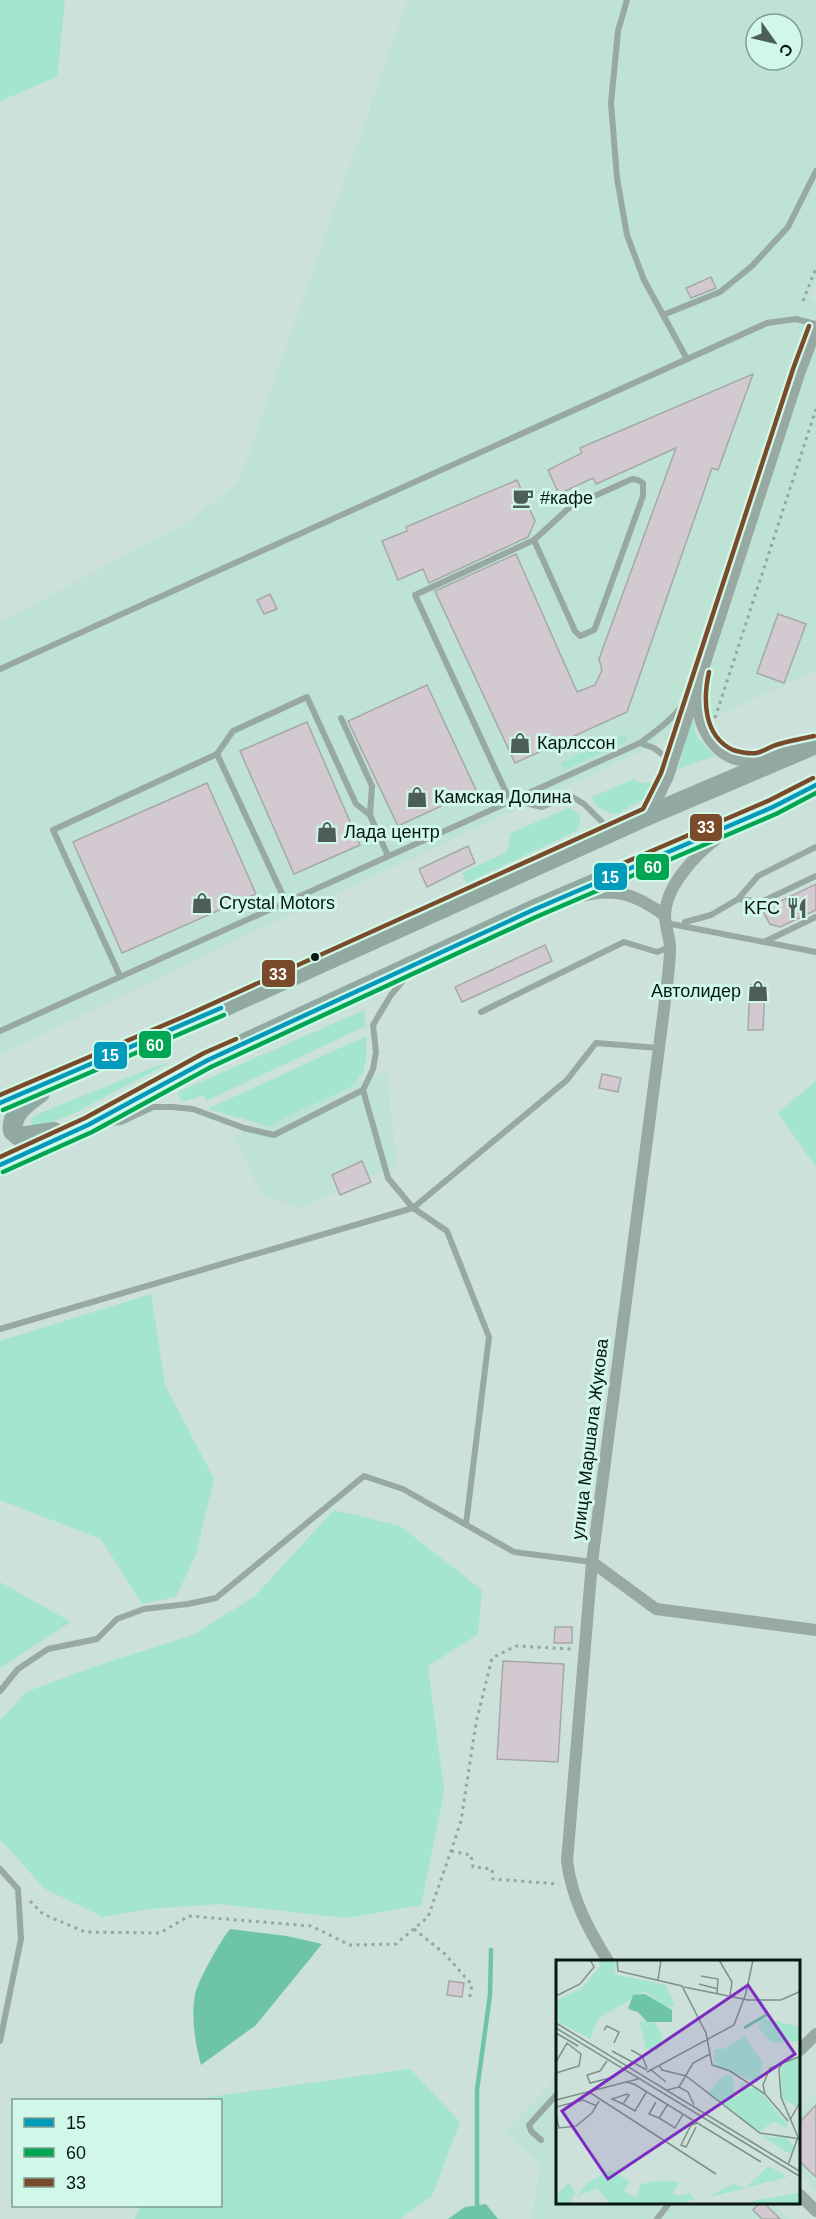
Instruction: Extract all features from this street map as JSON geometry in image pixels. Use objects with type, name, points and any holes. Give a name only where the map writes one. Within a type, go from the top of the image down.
[{"type":"main road","points":[[0,1103],[186,1024],[649,815],[816,743]]},
{"type":"main road","points":[[0,1165],[88,1125],[208,1060],[533,910],[773,807],[816,785]]},
{"type":"main road","points":[[69,1072],[18,1112],[12,1122],[13,1131],[20,1137],[31,1137],[88,1125]]},
{"type":"street","points":[[649,815],[668,776],[800,371],[816,329]]},
{"type":"street","points":[[699,680],[697,713],[711,742],[724,755],[742,760],[757,760],[816,743]]},
{"type":"street","points":[[533,910],[591,894],[620,893],[644,900],[665,919],[671,894],[683,870],[701,850],[727,831],[773,807]]},
{"type":"street","name":"улица Маршала Жукова","points":[[607,1960],[583,1917],[570,1885],[567,1861],[592,1563],[670,947],[665,919]]},
{"type":"street","points":[[592,1563],[656,1609],[816,1630]]},
{"type":"street","points":[[801,2049],[816,2034]]},
{"type":"street","points":[[801,2196],[816,2211]]},
{"type":"lane","points":[[627,0],[618,31],[611,103],[617,178],[627,235],[644,280],[687,359]]},
{"type":"lane","points":[[663,315],[720,292],[752,266],[788,227],[816,171]]},
{"type":"lane","points":[[0,669],[767,323],[796,319],[816,324]]},
{"type":"lane","points":[[512,800],[415,596],[534,540],[570,507],[632,479],[643,483],[643,496],[632,528],[597,623],[594,630],[589,633],[580,636],[575,632],[534,540]]},
{"type":"lane","points":[[0,1031],[640,742],[682,708],[699,680]]},
{"type":"lane","points":[[120,976],[53,830],[217,754],[233,731],[307,697],[356,804],[370,815]]},
{"type":"lane","points":[[341,718],[372,786],[370,815],[388,856]]},
{"type":"lane","points":[[640,742],[666,757],[668,776]]},
{"type":"lane","points":[[217,754],[286,902]]},
{"type":"lane","points":[[512,800],[542,807],[569,795],[584,804],[612,832]]},
{"type":"lane","points":[[685,922],[711,915],[738,899],[758,876],[816,847]]},
{"type":"lane","points":[[738,899],[761,902],[816,876]]},
{"type":"lane","points":[[764,942],[816,917]]},
{"type":"lane","points":[[665,919],[816,952]]},
{"type":"lane","points":[[481,1011],[624,942],[657,952],[670,947]]},
{"type":"lane","points":[[88,1125],[121,1122],[153,1107],[172,1107],[193,1109],[244,1128],[274,1135],[363,1090],[373,1069],[376,1052],[373,1025],[391,995],[404,979],[432,957]]},
{"type":"lane","points":[[0,1329],[413,1208],[567,1080],[596,1043],[659,1048]]},
{"type":"lane","points":[[363,1090],[388,1178],[413,1208],[447,1231],[489,1337],[466,1524]]},
{"type":"lane","points":[[0,1691],[18,1669],[48,1649],[97,1639],[117,1619],[144,1609],[216,1598],[364,1476],[404,1489],[514,1552],[592,1563]]},
{"type":"lane","points":[[0,1869],[18,1889],[21,1939],[0,2041]]},
{"type":"lane","points":[[541,2140],[531,2132],[529,2125],[556,2095]]},
{"type":"lane","points":[[657,2219],[668,2204]]},
{"type":"path","points":[[803,301],[816,268]]},
{"type":"path","points":[[714,723],[720,697],[816,409]]},
{"type":"path","points":[[18,1889],[43,1914],[85,1932],[160,1933],[189,1916],[311,1926],[350,1945],[396,1944],[428,1917],[452,1851],[461,1821],[476,1723],[492,1658],[516,1646],[585,1650]]},
{"type":"path","points":[[452,1851],[471,1856],[473,1867],[492,1869],[493,1879],[570,1885]]},
{"type":"path","points":[[414,1929],[445,1954],[472,1984],[469,2001]]},
{"type":"shaded area","points":[[0,0],[65,0],[57,77],[0,101]]},
{"type":"shaded area","points":[[408,0],[816,0],[816,281],[809,298],[816,303],[816,670],[260,929],[0,1055],[0,622],[185,524],[239,482]]},
{"type":"shaded area","points":[[692,720],[697,737],[715,756],[678,769]]},
{"type":"shaded area","points":[[625,734],[627,741],[564,770],[561,763]]},
{"type":"shaded area","points":[[634,779],[640,783],[657,782],[646,798],[617,814],[601,809],[593,801],[592,797]]},
{"type":"shaded area","points":[[568,808],[581,816],[578,830],[467,883],[462,873],[507,852],[511,833]]},
{"type":"shaded area","points":[[364,1010],[366,1026],[206,1101],[204,1095],[186,1101],[181,1100],[178,1095],[181,1091]]},
{"type":"shaded area","points":[[366,1036],[366,1060],[363,1072],[354,1085],[268,1126],[208,1109]]},
{"type":"shaded area","points":[[171,1062],[69,1116],[35,1128],[31,1126],[32,1118],[38,1114]]},
{"type":"shaded area","points":[[386,1071],[397,1165],[301,1208],[262,1195],[233,1135]]},
{"type":"shaded area","points":[[816,1081],[816,1167],[778,1113]]},
{"type":"shaded area","points":[[151,1294],[165,1385],[214,1479],[196,1554],[176,1597],[142,1604],[101,1539],[0,1500],[0,1341]]},
{"type":"shaded area","points":[[334,1510],[400,1526],[482,1590],[478,1634],[428,1666],[444,1791],[421,1905],[347,1918],[221,1904],[148,1909],[103,1917],[45,1889],[0,1839],[0,1721],[26,1692],[99,1665],[193,1635],[255,1596]]},
{"type":"shaded area","points":[[0,1582],[71,1622],[0,1668]]},
{"type":"shaded area","points":[[230,1929],[287,1936],[322,1944],[256,2025],[201,2065],[194,2030],[195,1995],[210,1961]]},
{"type":"shaded area","points":[[410,2069],[460,2122],[432,2196],[400,2219],[135,2219],[140,2207],[222,2207],[222,2099],[208,2099]]},
{"type":"shaded area","points":[[556,2078],[556,2204],[774,2204],[790,2219],[531,2219],[541,2166],[505,2132]]},
{"type":"shaded area","points":[[816,2093],[816,2190],[801,2175],[801,2108]]},
{"type":"shaded area","points":[[486,2204],[498,2219],[448,2219],[465,2207]]},
{"type":"building","points":[[711,277],[716,288],[691,298],[686,288]]},
{"type":"building","points":[[753,374],[718,470],[712,468],[627,712],[515,763],[435,591],[516,554],[577,692],[595,685],[602,670],[599,659],[676,448],[596,484],[593,478],[559,494],[548,470],[582,453],[580,448]]},
{"type":"building","points":[[517,480],[535,521],[528,537],[429,583],[423,569],[398,580],[382,541],[407,531],[406,527]]},
{"type":"building","points":[[270,594],[277,609],[264,614],[257,600]]},
{"type":"building","points":[[778,614],[806,624],[784,683],[757,673]]},
{"type":"building","points":[[427,685],[476,790],[398,826],[348,721]]},
{"type":"building","points":[[307,722],[360,845],[294,874],[240,751]]},
{"type":"building","points":[[207,783],[256,894],[122,953],[73,842]]},
{"type":"building","points":[[468,846],[475,863],[427,887],[419,869]]},
{"type":"building","points":[[816,884],[816,910],[780,927],[770,924],[762,910]]},
{"type":"building","points":[[545,945],[552,961],[462,1002],[455,987]]},
{"type":"building","points":[[750,985],[765,985],[763,1030],[748,1030]]},
{"type":"building","points":[[602,1074],[621,1078],[618,1092],[599,1088]]},
{"type":"building","points":[[362,1161],[371,1182],[340,1195],[332,1175]]},
{"type":"building","points":[[555,1627],[572,1627],[572,1643],[554,1643]]},
{"type":"building","points":[[503,1661],[564,1664],[558,1762],[497,1759]]},
{"type":"building","points":[[449,1981],[464,1983],[462,1997],[447,1995]]},
{"type":"building","points":[[816,2105],[816,2177],[801,2163],[801,2121]]},
{"type":"building","points":[[758,2204],[765,2204],[780,2219],[762,2219],[753,2210]]},
{"type":"waterway","points":[[477,2205],[477,2090],[490,1995],[491,1950]]},
{"type":"transit line","name":"33","points":[[0,1095],[183,1017],[643,809],[661,773],[809,326]]},
{"type":"transit line","name":"33","points":[[709,672],[706,694],[708,716],[716,736],[723,744],[733,750],[756,753],[783,743],[814,736]]},
{"type":"transit line","name":"33","points":[[598,874],[770,800],[813,778]]},
{"type":"transit line","name":"15","points":[[0,1165],[88,1125],[208,1060],[533,910],[773,807],[816,785]]},
{"type":"transit line","name":"60","points":[[3,1172],[92,1132],[211,1067],[536,917],[776,814],[816,793]]},
{"type":"transit line","name":"15","points":[[0,1103],[221,1008]]},
{"type":"transit line","name":"60","points":[[3,1110],[224,1015]]},
{"type":"transit line","name":"33","points":[[0,1157],[85,1118],[204,1053],[236,1039]]},
{"type":"place","name":"#кафе","points":[[523,498]]},
{"type":"place","name":"Карлссон","points":[[520,743]]},
{"type":"place","name":"Камская Долина","points":[[417,797]]},
{"type":"place","name":"Лада центр","points":[[327,832]]},
{"type":"place","name":"Crystal Motors","points":[[202,903]]},
{"type":"place","name":"KFC","points":[[797,908]]},
{"type":"place","name":"Автолидер","points":[[758,991]]}]
